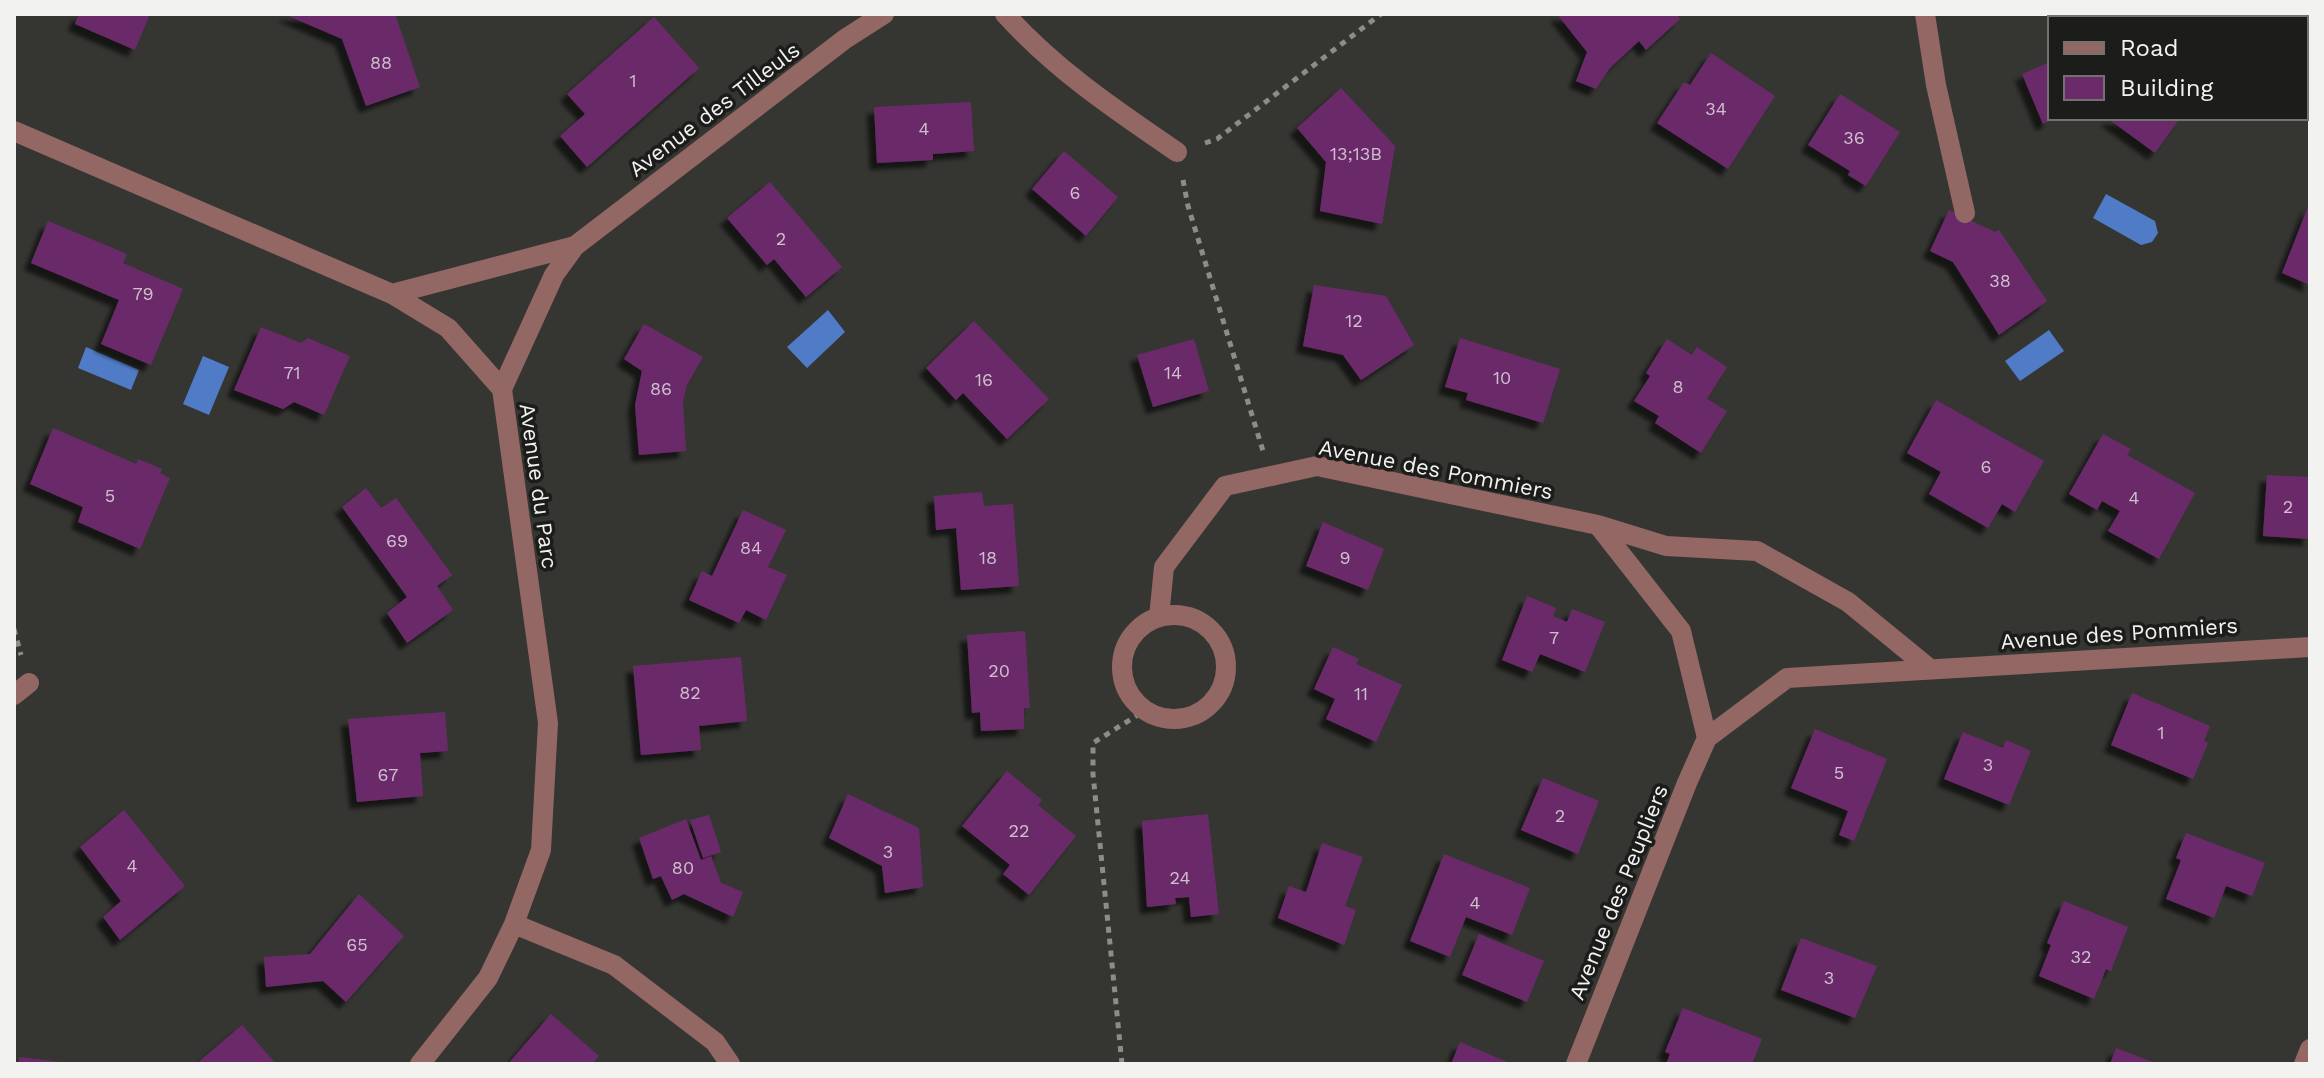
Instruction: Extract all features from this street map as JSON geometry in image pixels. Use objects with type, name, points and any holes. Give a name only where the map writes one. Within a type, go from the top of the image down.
[{"type":"street","name":"Avenue des Tilleuls","points":[[502,389],[554,275],[575,246],[845,39],[884,14]]},
{"type":"street","points":[[1005,14],[1032,43],[1093,95],[1177,152]]},
{"type":"street","points":[[1925,14],[1936,85],[1965,213]]},
{"type":"street","name":"Avenue du Parc","points":[[14,131],[392,294],[448,328],[502,389],[548,723],[541,850],[514,924],[488,978],[420,1064]]},
{"type":"street","name":"Avenue des Tilleuls","points":[[392,294],[575,246]]},
{"type":"street","name":"Avenue des Pommiers","points":[[1159,617],[1164,567],[1225,486],[1317,466],[1598,525],[1666,546],[1757,551],[1848,602],[1930,669]]},
{"type":"street","points":[[1598,525],[1681,631],[1707,738]]},
{"type":"street","points":[[1178,615],[1200,621],[1215,633],[1225,651],[1227,669],[1216,700],[1210,707],[1186,719],[1161,719],[1144,711],[1129,695],[1122,678],[1122,657],[1129,640],[1141,626],[1159,617],[1178,615]]},
{"type":"street","name":"Avenue des Pommiers","points":[[1707,738],[1787,678],[2310,647]]},
{"type":"street","name":"Avenue des Peupliers","points":[[1576,1064],[1707,738]]},
{"type":"street","points":[[514,924],[614,965],[715,1042],[730,1064]]},
{"type":"street","points":[[2304,1064],[2310,1049]]},
{"type":"path","points":[[1271,474],[1188,206],[1177,152],[1217,139],[1381,14]]},
{"type":"path","points":[[1122,1064],[1093,774],[1093,743],[1144,711]]},
{"type":"water","points":[[2106,194],[2155,221],[2158,233],[2152,242],[2141,245],[2093,218]]},
{"type":"water","points":[[828,310],[845,332],[807,368],[787,347]]},
{"type":"water","points":[[2049,330],[2064,351],[2020,381],[2005,361]]},
{"type":"water","points":[[86,347],[139,370],[131,390],[78,368]]},
{"type":"water","points":[[203,356],[229,367],[209,415],[183,404]]},
{"type":"building","points":[[79,14],[150,14],[135,50],[75,24]]},
{"type":"building","points":[[284,14],[395,14],[420,87],[366,106],[342,39]]},
{"type":"building","points":[[1557,14],[1676,14],[1680,19],[1646,50],[1639,41],[1609,69],[1596,89],[1576,81],[1587,52]]},
{"type":"building","points":[[654,17],[699,68],[587,167],[560,136],[585,114],[567,94]]},
{"type":"building","points":[[1711,53],[1775,96],[1728,169],[1657,123],[1684,82],[1690,85]]},
{"type":"building","points":[[2048,63],[2050,120],[2043,124],[2022,74]]},
{"type":"building","points":[[1341,88],[1395,146],[1382,224],[1320,211],[1326,162],[1297,128]]},
{"type":"building","points":[[1840,94],[1900,132],[1866,186],[1848,175],[1850,171],[1808,145]]},
{"type":"building","points":[[971,102],[974,151],[933,154],[933,160],[877,163],[874,107]]},
{"type":"building","points":[[2110,120],[2179,120],[2155,153]]},
{"type":"building","points":[[1064,151],[1118,197],[1086,236],[1032,189]]},
{"type":"building","points":[[770,182],[842,267],[806,297],[774,259],[767,265],[727,218]]},
{"type":"building","points":[[2310,202],[2310,285],[2282,273]]},
{"type":"building","points":[[1949,210],[1995,232],[1999,230],[2047,301],[1999,335],[1953,262],[1930,251]]},
{"type":"building","points":[[48,221],[127,254],[123,263],[183,289],[151,365],[101,344],[119,300],[31,263]]},
{"type":"building","points":[[1314,285],[1386,296],[1414,345],[1361,380],[1343,355],[1303,346]]},
{"type":"building","points":[[974,321],[1049,399],[1007,439],[963,393],[956,400],[926,368]]},
{"type":"building","points":[[644,324],[703,357],[687,385],[683,401],[686,451],[639,455],[635,405],[642,371],[624,359]]},
{"type":"building","points":[[261,327],[301,343],[308,338],[350,356],[324,415],[294,402],[283,409],[234,390]]},
{"type":"building","points":[[1460,338],[1560,369],[1543,423],[1466,400],[1468,393],[1445,387]]},
{"type":"building","points":[[1194,339],[1209,391],[1153,407],[1137,355]]},
{"type":"building","points":[[1667,339],[1692,355],[1697,347],[1727,367],[1707,399],[1727,411],[1701,453],[1655,423],[1659,416],[1634,401],[1650,376],[1646,373]]},
{"type":"building","points":[[1936,400],[2044,461],[2015,512],[2002,504],[1988,528],[1929,494],[1941,472],[1907,453]]},
{"type":"building","points":[[53,428],[136,464],[138,459],[162,469],[160,473],[170,478],[140,549],[78,522],[83,507],[30,484]]},
{"type":"building","points":[[2103,434],[2131,449],[2127,455],[2195,493],[2159,559],[2108,531],[2120,511],[2102,501],[2097,510],[2069,494]]},
{"type":"building","points":[[2267,475],[2310,477],[2310,539],[2263,536]]},
{"type":"building","points":[[366,488],[381,508],[396,498],[452,575],[437,586],[453,610],[407,643],[387,613],[407,597],[342,507]]},
{"type":"building","points":[[982,492],[984,506],[1013,504],[1019,586],[961,590],[956,528],[936,530],[934,496]]},
{"type":"building","points":[[743,510],[786,530],[768,567],[787,575],[766,620],[746,610],[739,623],[689,600],[702,571],[712,576]]},
{"type":"building","points":[[1323,522],[1384,549],[1368,590],[1306,566]]},
{"type":"building","points":[[1527,596],[1556,608],[1553,616],[1567,622],[1572,609],[1605,622],[1585,672],[1540,654],[1532,672],[1502,660]]},
{"type":"building","points":[[1025,631],[1030,708],[1024,708],[1024,729],[981,731],[980,712],[972,713],[967,635]]},
{"type":"building","points":[[1333,647],[1359,659],[1356,664],[1402,685],[1376,742],[1326,719],[1335,699],[1314,689]]},
{"type":"building","points":[[741,657],[747,721],[699,726],[701,750],[641,755],[633,666]]},
{"type":"building","points":[[2132,693],[2210,726],[2204,741],[2208,743],[2193,779],[2111,745]]},
{"type":"building","points":[[445,712],[448,751],[420,753],[423,796],[357,802],[348,719]]},
{"type":"building","points":[[1815,729],[1887,759],[1854,841],[1839,835],[1848,811],[1791,788]]},
{"type":"building","points":[[1963,732],[2003,748],[2006,740],[2031,751],[2009,805],[1944,779]]},
{"type":"building","points":[[1007,771],[1042,800],[1038,805],[1076,836],[1029,895],[1003,874],[1010,865],[962,826]]},
{"type":"building","points":[[1543,778],[1599,801],[1578,854],[1521,830]]},
{"type":"building","points":[[848,794],[919,828],[923,887],[885,893],[882,866],[829,838]]},
{"type":"building","points":[[124,810],[185,886],[120,940],[103,917],[121,901],[80,847]]},
{"type":"building","points":[[1208,814],[1219,914],[1191,917],[1189,897],[1175,898],[1176,904],[1147,907],[1142,821]]},
{"type":"building","points":[[709,815],[721,852],[703,858],[690,820]]},
{"type":"building","points":[[686,819],[701,860],[711,856],[721,883],[743,892],[733,917],[684,894],[672,900],[661,876],[653,879],[639,838]]},
{"type":"building","points":[[2186,833],[2265,863],[2252,896],[2226,886],[2214,918],[2166,899],[2181,860],[2176,858]]},
{"type":"building","points":[[1322,843],[1363,857],[1345,906],[1356,910],[1344,945],[1278,918],[1289,886],[1306,892]]},
{"type":"building","points":[[1444,854],[1530,888],[1512,935],[1466,917],[1450,957],[1410,941]]},
{"type":"building","points":[[359,894],[404,936],[346,1002],[323,981],[266,987],[264,957],[310,954]]},
{"type":"building","points":[[2064,901],[2128,927],[2111,971],[2106,969],[2094,999],[2039,976],[2051,945],[2047,943]]},
{"type":"building","points":[[1479,934],[1544,961],[1527,1002],[1462,975]]},
{"type":"building","points":[[1801,938],[1877,966],[1855,1018],[1781,990]]},
{"type":"building","points":[[1683,1008],[1762,1039],[1752,1064],[1666,1064],[1670,1054],[1665,1052]]},
{"type":"building","points":[[551,1014],[599,1056],[592,1064],[508,1064]]},
{"type":"building","points":[[242,1025],[276,1064],[196,1064]]},
{"type":"building","points":[[1460,1042],[1512,1064],[1451,1064]]},
{"type":"building","points":[[2116,1048],[2158,1064],[2110,1064]]},
{"type":"building","points":[[19,1057],[61,1062],[61,1064],[19,1064]]}]
